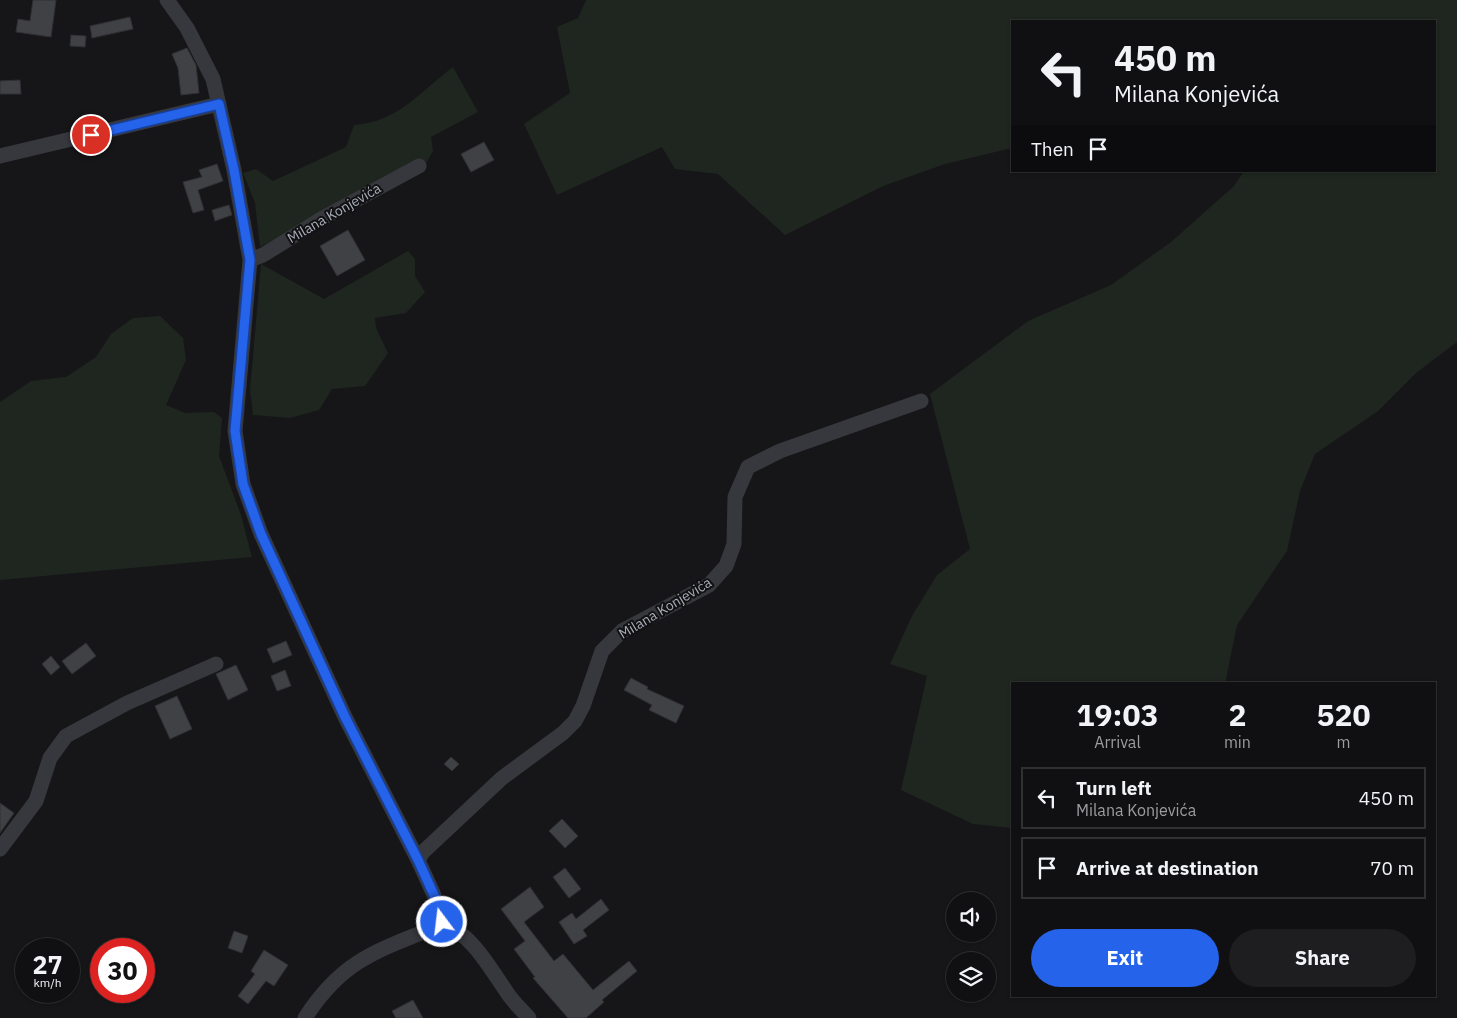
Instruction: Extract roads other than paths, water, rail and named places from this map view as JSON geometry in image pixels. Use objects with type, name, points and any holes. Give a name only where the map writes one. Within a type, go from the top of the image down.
[{"type":"street","points":[[166,0],[202,55],[213,79],[234,170],[250,260],[235,431],[243,484],[261,534],[345,717],[418,860],[444,917],[439,926],[372,952],[349,968],[331,984],[305,1018]]},
{"type":"street","points":[[0,156],[219,104]]},
{"type":"street","name":"Milana Konjevića","points":[[250,260],[263,255],[321,219],[418,166]]},
{"type":"street","name":"Milana Konjevića","points":[[418,860],[423,852],[502,778],[563,733],[575,721],[583,706],[602,651],[622,631],[709,585],[726,566],[734,544],[734,497],[748,467],[780,452],[921,401]]},
{"type":"street","points":[[0,849],[36,801],[50,758],[66,736],[127,703],[216,664]]},
{"type":"street","points":[[442,922],[450,925],[483,955],[507,992],[529,1018]]}]
